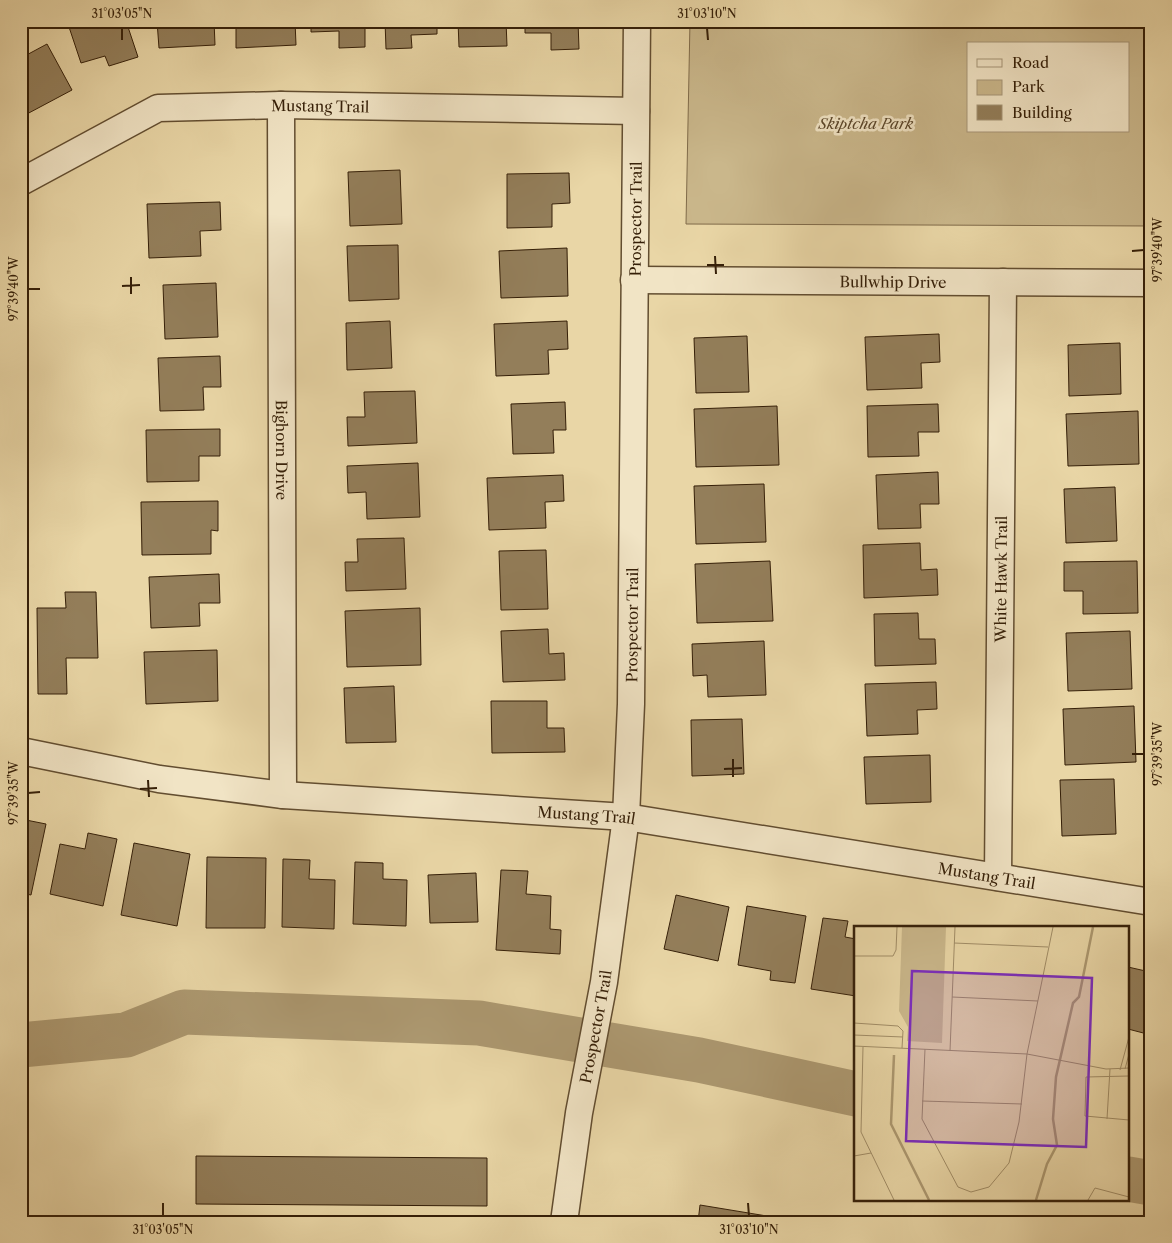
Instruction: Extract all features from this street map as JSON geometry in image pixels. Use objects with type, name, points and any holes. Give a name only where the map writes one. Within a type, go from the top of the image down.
[{"type":"street","name":"Prospector Trail","points":[[564,1222],[579,1113],[604,982],[626,817],[631,704],[637,21]]},
{"type":"street","name":"Mustang Trail","points":[[21,182],[158,108],[282,105],[636,111]]},
{"type":"street","name":"Bighorn Drive","points":[[282,105],[283,795]]},
{"type":"street","name":"Bullwhip Drive","points":[[634,280],[1151,283]]},
{"type":"street","name":"White Hawk Trail","points":[[998,877],[1003,282]]},
{"type":"street","name":"Mustang Trail","points":[[21,750],[159,779],[283,795],[626,817],[1151,902]]},
{"type":"green space","name":"Skiptcha Park","points":[[690,21],[1151,21],[1151,226],[686,224]]},
{"type":"building","points":[[67,21],[126,21],[138,57],[109,66],[105,56],[81,63]]},
{"type":"building","points":[[157,21],[214,21],[215,45],[159,48]]},
{"type":"building","points":[[236,21],[295,21],[296,45],[236,48]]},
{"type":"building","points":[[311,21],[365,21],[365,47],[339,48],[339,31],[311,32]]},
{"type":"building","points":[[385,21],[437,21],[437,34],[411,35],[412,48],[386,49]]},
{"type":"building","points":[[458,21],[506,21],[507,46],[459,47]]},
{"type":"building","points":[[525,21],[578,21],[579,49],[551,50],[551,33],[525,33]]},
{"type":"building","points":[[47,44],[72,90],[25,115],[21,109],[21,58]]},
{"type":"building","points":[[400,170],[402,224],[350,226],[348,172]]},
{"type":"building","points":[[569,173],[570,203],[552,204],[552,227],[507,228],[507,174]]},
{"type":"building","points":[[220,202],[221,230],[200,231],[201,256],[149,258],[147,204]]},
{"type":"building","points":[[398,245],[399,299],[349,301],[347,246]]},
{"type":"building","points":[[567,248],[568,296],[501,298],[499,251]]},
{"type":"building","points":[[216,283],[218,337],[165,339],[163,285]]},
{"type":"building","points":[[390,321],[392,368],[347,370],[346,323]]},
{"type":"building","points":[[567,321],[568,349],[548,350],[549,374],[496,376],[494,324]]},
{"type":"building","points":[[939,334],[940,362],[921,363],[922,388],[867,390],[865,337]]},
{"type":"building","points":[[747,336],[749,392],[696,393],[694,338]]},
{"type":"building","points":[[1120,343],[1121,394],[1069,396],[1068,345]]},
{"type":"building","points":[[220,356],[221,387],[203,387],[204,410],[160,411],[158,358]]},
{"type":"building","points":[[415,391],[417,443],[348,446],[347,417],[365,417],[364,392]]},
{"type":"building","points":[[565,402],[566,430],[553,430],[554,453],[513,454],[511,404]]},
{"type":"building","points":[[938,404],[939,432],[918,432],[919,456],[868,457],[867,406]]},
{"type":"building","points":[[777,406],[779,465],[696,467],[694,409]]},
{"type":"building","points":[[1138,411],[1139,464],[1068,466],[1066,414]]},
{"type":"building","points":[[220,429],[220,456],[199,456],[199,481],[147,482],[146,430]]},
{"type":"building","points":[[418,463],[420,517],[367,519],[366,492],[348,493],[347,466]]},
{"type":"building","points":[[938,472],[939,504],[920,504],[921,528],[878,529],[876,475]]},
{"type":"building","points":[[563,475],[564,501],[545,502],[546,528],[489,530],[487,478]]},
{"type":"building","points":[[764,484],[766,542],[696,544],[694,486]]},
{"type":"building","points":[[1115,487],[1117,541],[1066,543],[1064,489]]},
{"type":"building","points":[[218,501],[218,531],[211,530],[211,554],[142,555],[141,502]]},
{"type":"building","points":[[404,538],[406,589],[346,591],[345,562],[358,562],[357,539]]},
{"type":"building","points":[[920,543],[921,570],[937,569],[938,595],[864,598],[863,545]]},
{"type":"building","points":[[546,550],[548,609],[501,610],[499,551]]},
{"type":"building","points":[[770,561],[773,621],[697,623],[695,564]]},
{"type":"building","points":[[1137,561],[1138,613],[1083,614],[1083,591],[1064,591],[1064,562]]},
{"type":"building","points":[[219,574],[220,603],[199,603],[200,626],[151,628],[149,577]]},
{"type":"building","points":[[65,592],[96,592],[98,658],[66,658],[67,694],[38,694],[37,608],[66,608]]},
{"type":"building","points":[[420,608],[421,665],[347,667],[345,611]]},
{"type":"building","points":[[918,613],[919,639],[935,639],[936,664],[875,666],[874,614]]},
{"type":"building","points":[[548,629],[549,654],[564,653],[565,680],[503,682],[501,631]]},
{"type":"building","points":[[1130,631],[1132,689],[1068,691],[1066,633]]},
{"type":"building","points":[[764,641],[766,695],[708,697],[707,675],[693,676],[692,644]]},
{"type":"building","points":[[217,650],[218,701],[146,704],[144,652]]},
{"type":"building","points":[[936,682],[937,709],[917,710],[918,734],[867,736],[865,684]]},
{"type":"building","points":[[394,686],[396,742],[346,743],[344,688]]},
{"type":"building","points":[[491,701],[547,701],[547,728],[564,728],[565,752],[492,753]]},
{"type":"building","points":[[1134,706],[1136,762],[1065,765],[1063,709]]},
{"type":"building","points":[[742,719],[744,774],[692,776],[691,720]]},
{"type":"building","points":[[930,755],[931,802],[866,804],[864,757]]},
{"type":"building","points":[[1114,779],[1116,834],[1062,836],[1060,780]]},
{"type":"building","points":[[21,819],[46,824],[31,895],[21,893]]},
{"type":"building","points":[[88,833],[117,839],[103,906],[50,894],[60,844],[85,849]]},
{"type":"building","points":[[134,843],[190,854],[177,926],[121,915]]},
{"type":"building","points":[[207,857],[266,858],[265,928],[206,928]]},
{"type":"building","points":[[283,859],[310,860],[309,879],[335,880],[334,929],[282,927]]},
{"type":"building","points":[[355,862],[383,863],[383,879],[407,880],[406,926],[353,924]]},
{"type":"building","points":[[501,870],[528,871],[526,894],[551,896],[550,929],[561,930],[560,954],[496,950]]},
{"type":"building","points":[[476,873],[478,922],[430,923],[428,875]]},
{"type":"building","points":[[676,895],[729,907],[718,961],[664,949]]},
{"type":"building","points":[[747,906],[806,916],[795,983],[770,980],[771,971],[738,965]]},
{"type":"building","points":[[823,918],[848,921],[845,937],[854,939],[854,996],[811,989]]},
{"type":"building","points":[[1130,967],[1150,972],[1146,986],[1151,987],[1151,1035],[1130,1030]]},
{"type":"building","points":[[196,1156],[487,1158],[487,1206],[196,1204]]},
{"type":"building","points":[[700,1205],[791,1220],[791,1222],[698,1222]]},
{"type":"waterway","points":[[21,1045],[126,1035],[184,1012],[479,1023],[699,1060],[854,1094]]},
{"type":"waterway","points":[[1130,1179],[1151,1183]]}]
